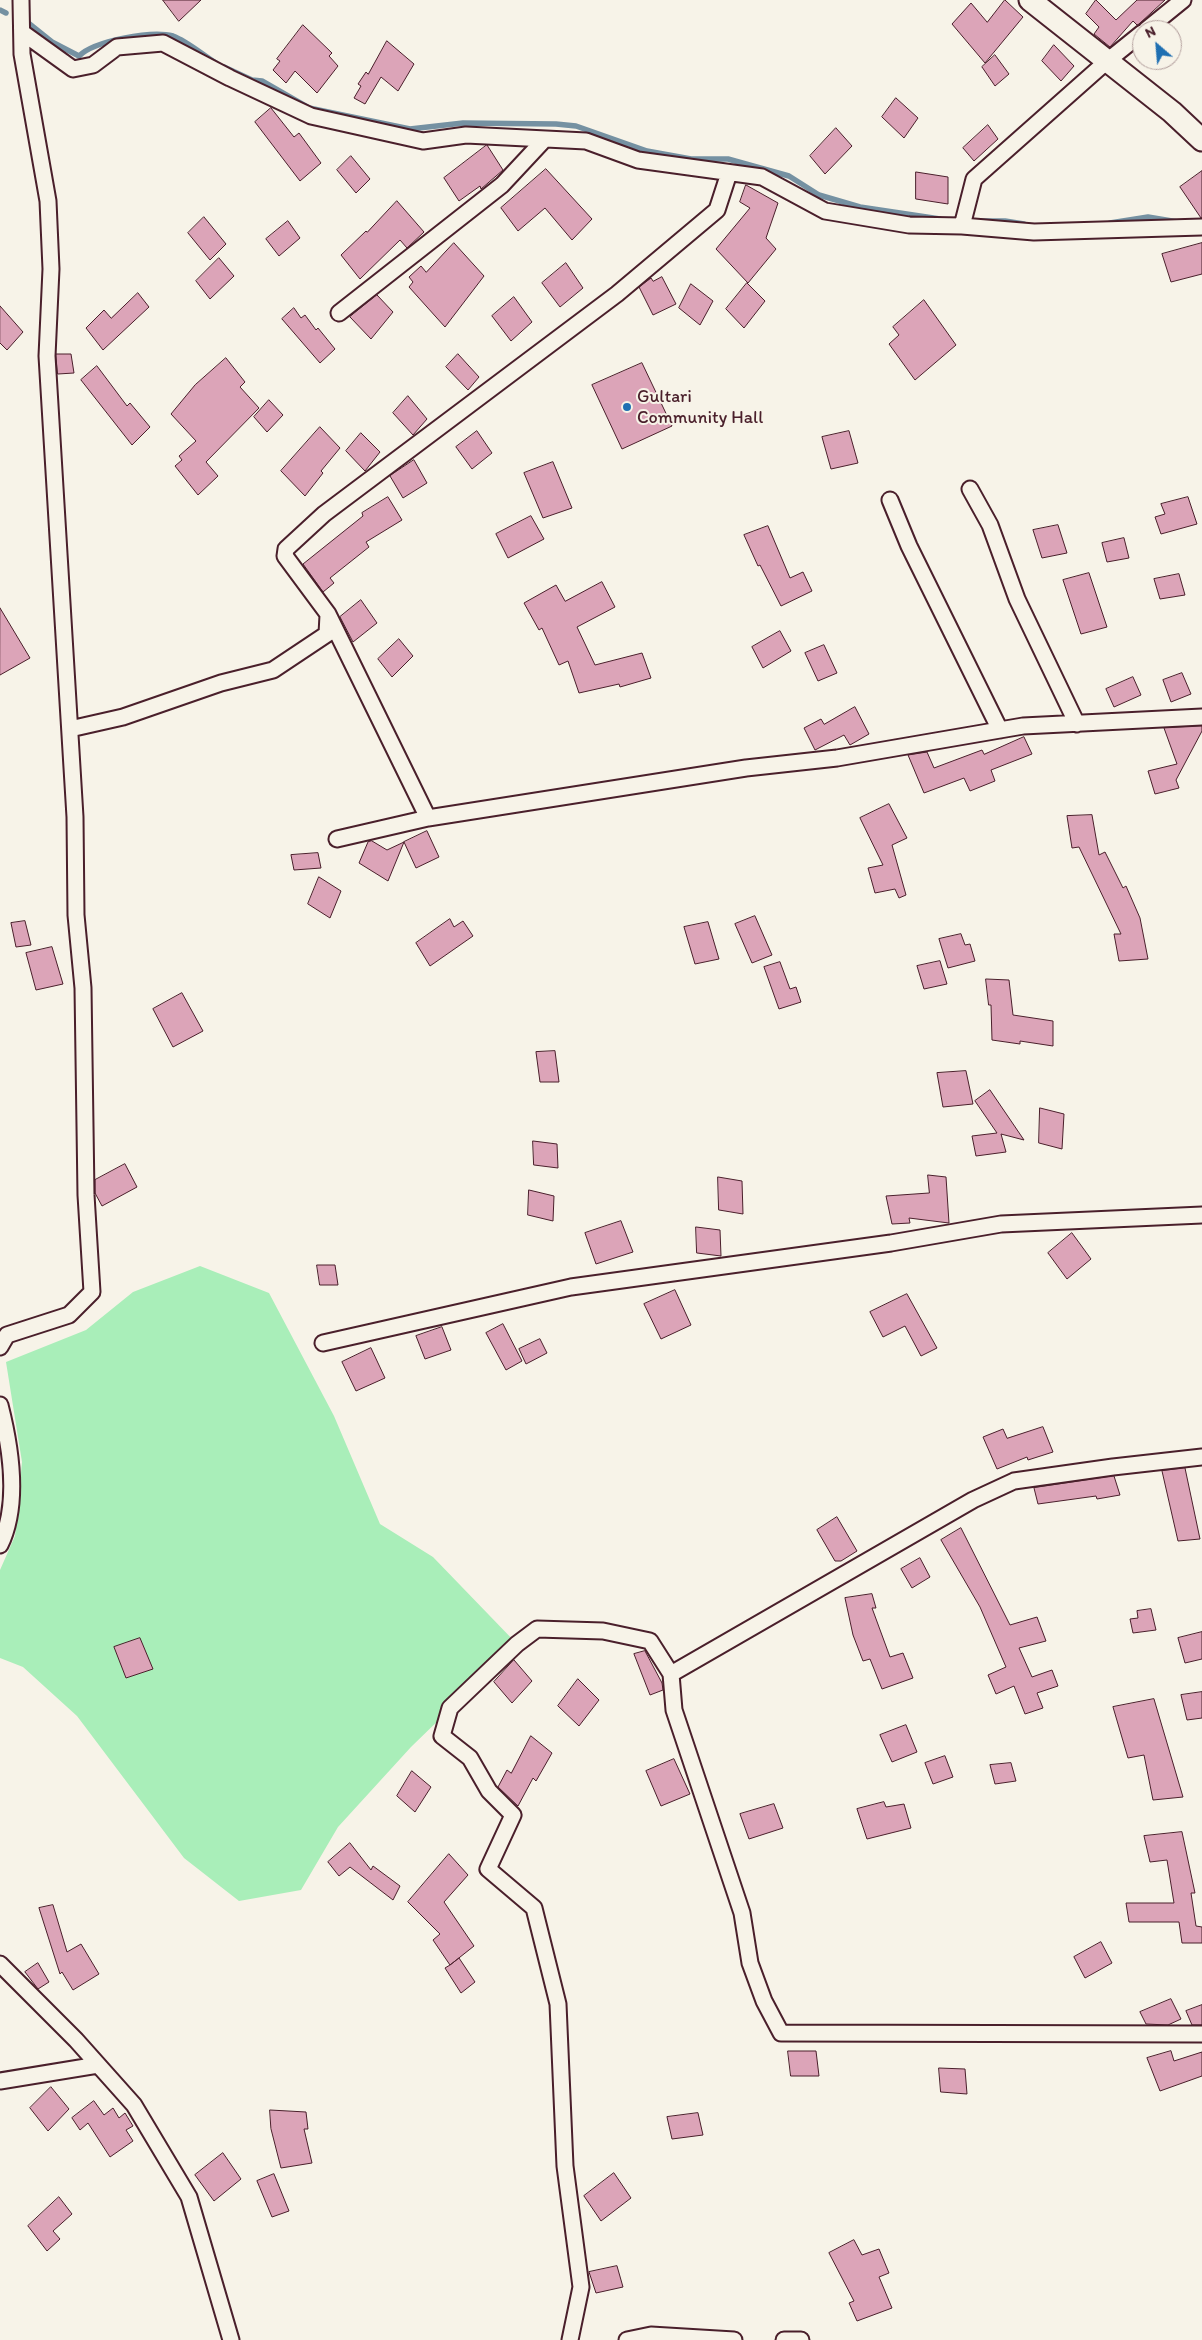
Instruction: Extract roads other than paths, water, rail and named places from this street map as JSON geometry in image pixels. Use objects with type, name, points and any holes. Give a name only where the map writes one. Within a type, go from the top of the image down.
[{"type":"street","points":[[0,1347],[8,1335],[69,1315],[92,1292],[86,1195],[83,988],[76,915],[75,817],[47,356],[51,269],[48,200],[22,54],[21,0]]},
{"type":"street","points":[[1030,0],[1106,62],[1172,112],[1202,140]]},
{"type":"street","points":[[1158,20],[1183,0]]},
{"type":"street","points":[[23,33],[73,68],[93,65],[117,47],[164,43],[230,78],[311,116],[423,142],[466,135],[586,142],[638,160],[762,177],[825,211],[909,225],[962,226],[1034,232],[1202,227]]},
{"type":"street","points":[[962,226],[974,179],[1132,41]]},
{"type":"street","points":[[339,313],[502,185],[544,140]]},
{"type":"street","points":[[428,818],[328,614],[285,556],[286,549],[331,508],[617,294],[717,210],[729,173]]},
{"type":"street","points":[[970,489],[990,525],[1017,599],[1077,724]]},
{"type":"street","points":[[890,500],[909,546],[1000,730]]},
{"type":"street","points":[[70,729],[123,717],[221,683],[273,670],[327,634],[328,614]]},
{"type":"street","points":[[337,839],[428,818],[746,768],[837,758],[1024,726],[1202,717]]},
{"type":"street","points":[[323,1343],[571,1287],[873,1246],[1001,1224],[1202,1215]]},
{"type":"street","points":[[0,1405],[7,1431],[11,1480],[8,1530],[0,1546]]},
{"type":"street","points":[[671,1674],[973,1500],[1014,1481],[1113,1466],[1202,1458]]},
{"type":"street","points":[[570,2340],[581,2287],[565,2166],[558,2004],[534,1908],[488,1869],[513,1815],[489,1791],[470,1758],[442,1736],[450,1708],[517,1644],[537,1630],[603,1631],[650,1641],[671,1674],[674,1710],[742,1913],[750,1964],[764,2001],[781,2033],[1202,2034]]},
{"type":"street","points":[[0,1964],[134,2105],[189,2197],[231,2340]]},
{"type":"street","points":[[0,2081],[98,2066]]},
{"type":"street","points":[[627,2340],[651,2335],[734,2340]]},
{"type":"street","points":[[784,2340],[801,2340]]},
{"type":"waterway","points":[[0,10],[6,13]]},
{"type":"waterway","points":[[27,22],[52,42],[79,56],[110,41],[152,34],[173,36],[184,41],[216,63]]},
{"type":"waterway","points":[[224,67],[252,80],[262,81],[309,108],[410,129],[463,123],[576,126],[647,151],[691,159],[728,159],[789,176],[819,195],[860,207],[940,219]]},
{"type":"waterway","points":[[1110,223],[1148,217],[1178,222]]},
{"type":"waterway","points":[[981,221],[1005,221],[1024,224]]},
{"type":"place","name":"Gultari Community Hall","points":[[627,407]]}]
